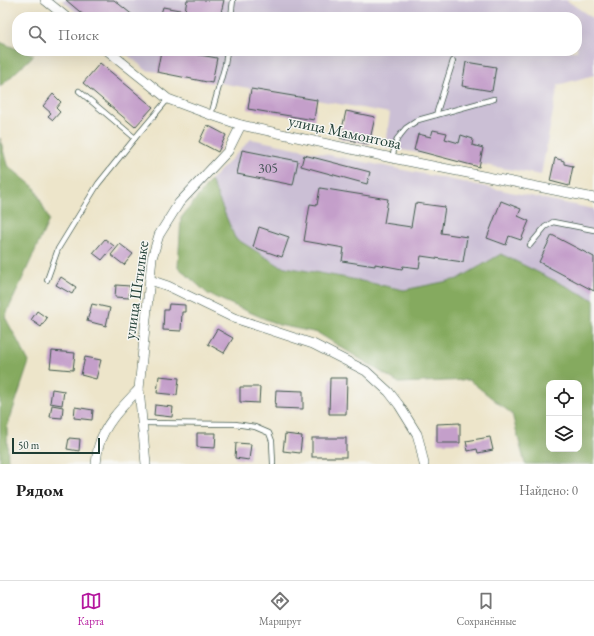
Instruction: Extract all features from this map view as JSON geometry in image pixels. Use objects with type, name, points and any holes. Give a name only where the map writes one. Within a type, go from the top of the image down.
[{"type":"street","points":[[44,0],[60,12]]},
{"type":"street","name":"улица Мамонтова","points":[[114,56],[168,100],[241,125],[392,158],[594,198]]},
{"type":"street","name":"улица Штильке","points":[[146,464],[139,389],[152,258],[159,235],[179,203],[228,151],[241,125]]},
{"type":"street","points":[[150,280],[168,286],[234,318],[313,344],[366,371],[389,392],[399,406],[416,434],[424,463]]},
{"type":"street","points":[[96,464],[99,445],[107,428],[117,412],[139,389]]},
{"type":"lane","points":[[232,12],[233,0]]},
{"type":"lane","points":[[211,115],[226,56]]},
{"type":"lane","points":[[436,116],[453,61]]},
{"type":"lane","points":[[79,91],[135,138]]},
{"type":"lane","points":[[392,158],[397,139],[406,128],[418,120],[494,99]]},
{"type":"lane","points":[[47,280],[58,249],[98,184],[168,100]]},
{"type":"lane","points":[[530,245],[545,227],[553,222],[594,230]]},
{"type":"lane","points":[[142,423],[235,424],[256,427],[269,433],[272,441],[273,464]]},
{"type":"shaded area","points":[[62,0],[566,0],[594,19],[594,75],[558,85],[541,175],[385,147],[390,113],[146,70],[129,56],[582,56],[582,12],[76,12]]},
{"type":"shaded area","points":[[251,139],[594,209],[594,300],[501,254],[458,279],[403,290],[280,266],[235,238],[211,180]]},
{"type":"green space","points":[[0,42],[12,47],[12,56],[33,56],[0,87]]},
{"type":"green space","points":[[0,138],[7,165],[35,188],[49,220],[5,317],[29,362],[7,428],[8,464],[0,464]]},
{"type":"green space","points":[[211,180],[235,238],[280,266],[404,290],[458,279],[501,254],[594,300],[594,464],[525,464],[512,414],[469,380],[399,383],[318,333],[279,325],[208,294],[178,267],[181,218]]},
{"type":"building","points":[[66,0],[114,0],[129,12],[80,12]]},
{"type":"building","points":[[187,0],[224,0],[221,12],[162,12],[163,7],[185,11]]},
{"type":"building","points":[[160,56],[206,56],[217,58],[212,83],[157,72]]},
{"type":"building","points":[[466,62],[496,67],[492,91],[462,86]]},
{"type":"building","points":[[100,63],[153,107],[135,127],[83,83]]},
{"type":"building","points":[[251,89],[317,100],[314,120],[248,109]]},
{"type":"building","points":[[53,94],[61,102],[56,108],[60,112],[53,120],[48,116],[51,113],[43,106]]},
{"type":"building","points":[[346,111],[375,117],[369,144],[340,138]]},
{"type":"building","points":[[207,125],[226,135],[218,152],[199,142]]},
{"type":"building","points":[[433,130],[447,133],[445,139],[459,143],[461,135],[473,139],[472,145],[483,148],[479,167],[414,150],[418,134],[431,137]]},
{"type":"building","points":[[242,150],[298,161],[293,185],[237,174]]},
{"type":"building","points":[[304,155],[370,172],[367,184],[301,166]]},
{"type":"building","points":[[555,158],[564,161],[564,164],[573,166],[569,186],[550,181]]},
{"type":"building","points":[[320,188],[388,199],[384,223],[411,227],[415,203],[445,207],[441,233],[467,237],[463,262],[421,256],[419,268],[403,266],[402,269],[375,264],[375,266],[342,261],[344,248],[304,241],[310,204],[317,205]]},
{"type":"building","points":[[501,201],[521,209],[518,216],[529,221],[521,240],[509,236],[506,245],[487,238]]},
{"type":"building","points":[[259,227],[289,237],[282,257],[253,247]]},
{"type":"building","points":[[552,235],[594,257],[594,291],[539,262]]},
{"type":"building","points":[[105,239],[114,246],[102,260],[93,253]]},
{"type":"building","points":[[120,244],[133,254],[124,265],[111,255]]},
{"type":"building","points":[[61,277],[76,287],[72,294],[56,285]]},
{"type":"building","points":[[116,285],[130,286],[129,298],[115,297]]},
{"type":"building","points":[[92,304],[110,308],[106,326],[87,321]]},
{"type":"building","points":[[169,304],[185,305],[185,312],[182,312],[181,331],[163,330],[164,310],[168,310]]},
{"type":"building","points":[[37,311],[47,318],[41,327],[31,320]]},
{"type":"building","points":[[217,329],[233,338],[224,353],[208,344]]},
{"type":"building","points":[[52,351],[75,353],[73,370],[50,368]]},
{"type":"building","points":[[85,357],[101,360],[96,379],[81,375]]},
{"type":"building","points":[[159,376],[179,378],[177,395],[157,393]]},
{"type":"building","points":[[330,378],[347,378],[346,414],[329,414]]},
{"type":"building","points":[[240,387],[260,387],[259,403],[240,402]]},
{"type":"building","points":[[52,389],[64,391],[62,405],[50,403]]},
{"type":"building","points":[[276,390],[303,391],[303,409],[275,408]]},
{"type":"building","points":[[52,405],[63,407],[62,418],[50,417]]},
{"type":"building","points":[[155,405],[173,407],[172,417],[154,415]]},
{"type":"building","points":[[75,407],[93,410],[92,420],[74,418]]},
{"type":"building","points":[[460,423],[460,443],[437,443],[437,424]]},
{"type":"building","points":[[197,433],[216,433],[215,448],[197,447]]},
{"type":"building","points":[[285,434],[302,436],[300,453],[283,451]]},
{"type":"building","points":[[490,437],[493,450],[478,453],[477,449],[468,451],[466,441]]},
{"type":"building","points":[[69,438],[80,439],[79,451],[67,449]]},
{"type":"building","points":[[312,438],[346,438],[346,457],[312,457]]},
{"type":"building","points":[[236,443],[251,444],[249,460],[235,458]]}]
